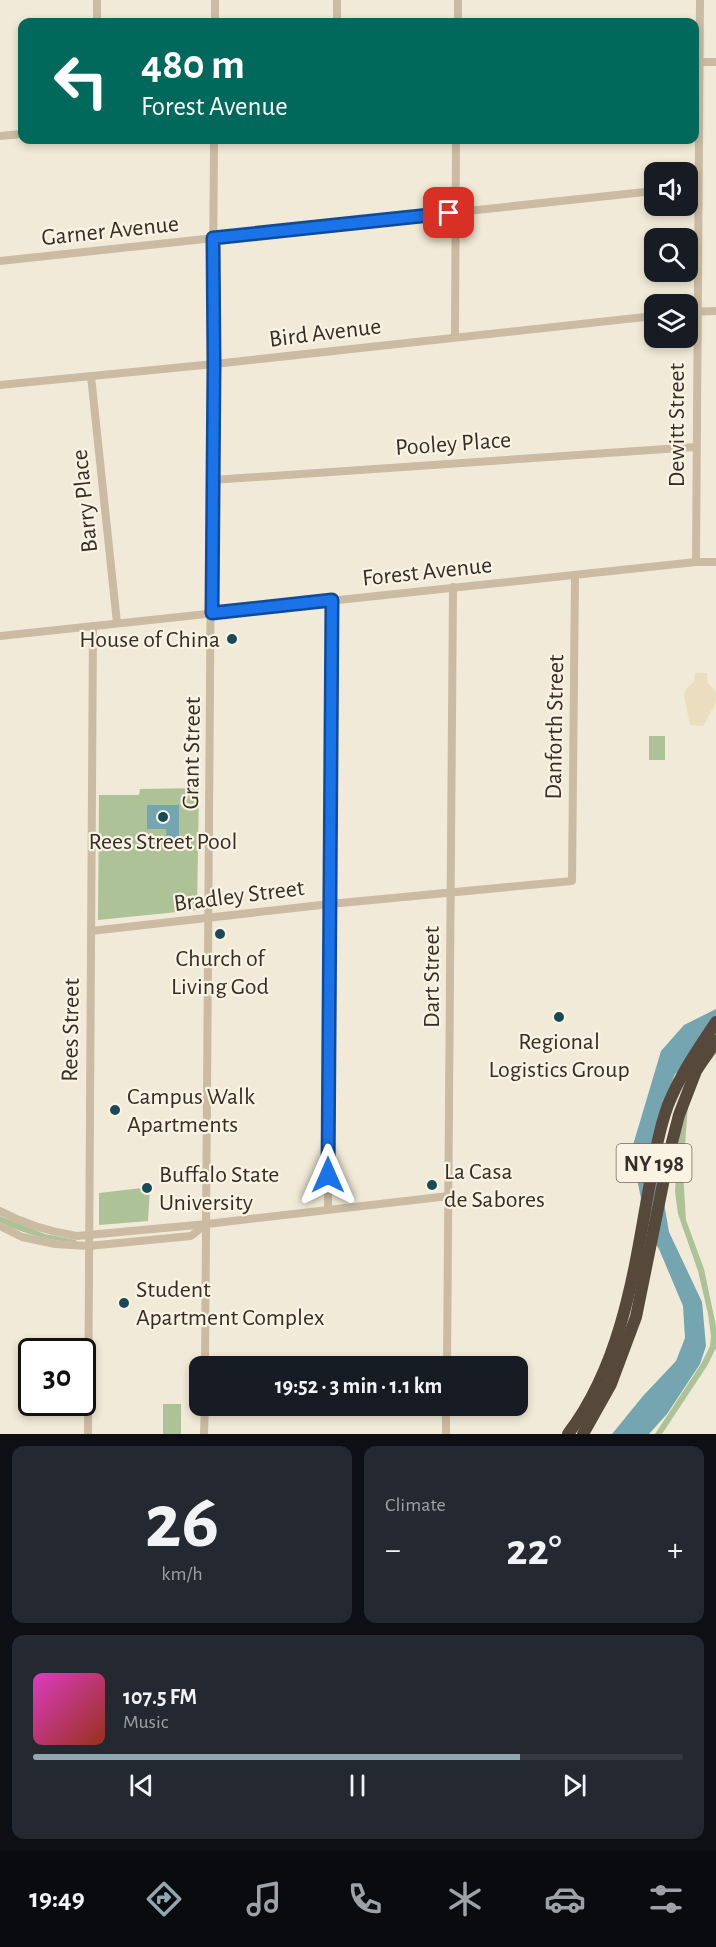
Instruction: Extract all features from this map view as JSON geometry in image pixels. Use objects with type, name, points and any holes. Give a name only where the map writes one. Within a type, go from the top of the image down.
[{"type":"highway","name":"NY 198","points":[[567,1434],[593,1392],[630,1316],[634,1270],[656,1147],[668,1105],[690,1061],[716,1022]]},
{"type":"highway","name":"NY 198","points":[[583,1434],[611,1384],[679,1115],[696,1071],[716,1041]]},
{"type":"street","points":[[97,0],[97,18]]},
{"type":"street","points":[[215,0],[215,18]]},
{"type":"street","points":[[337,0],[337,18]]},
{"type":"street","points":[[458,0],[458,18]]},
{"type":"street","name":"Dewitt Street","points":[[699,21],[700,0]]},
{"type":"street","points":[[699,62],[716,62]]},
{"type":"street","points":[[0,136],[18,134]]},
{"type":"street","name":"Grant Street","points":[[205,1356],[214,144]]},
{"type":"street","points":[[455,337],[456,144]]},
{"type":"street","name":"Dewitt Street","points":[[695,144],[697,294]]},
{"type":"street","name":"Garner Avenue","points":[[0,261],[644,192]]},
{"type":"street","points":[[698,311],[716,311]]},
{"type":"street","name":"Bird Avenue","points":[[0,385],[644,317]]},
{"type":"street","name":"Dewitt Street","points":[[696,348],[696,562]]},
{"type":"street","name":"Barry Place","points":[[91,376],[117,623]]},
{"type":"street","name":"Pooley Place","points":[[213,480],[695,447]]},
{"type":"street","name":"Forest Avenue","points":[[0,636],[575,574],[716,562]]},
{"type":"street","name":"Danforth Street","points":[[572,881],[575,574]]},
{"type":"street","name":"Dart Street","points":[[447,1356],[453,587]]},
{"type":"street","points":[[328,1209],[332,600]]},
{"type":"street","name":"Rees Street","points":[[88,1434],[93,626]]},
{"type":"street","name":"Bradley Street","points":[[91,932],[330,904],[572,881]]},
{"type":"street","points":[[0,1211],[21,1222],[56,1233],[88,1236],[449,1196]]},
{"type":"street","points":[[0,1226],[22,1237],[44,1242],[88,1246],[191,1236],[207,1224]]},
{"type":"street","points":[[204,1434],[205,1416]]},
{"type":"street","points":[[446,1416],[446,1434]]},
{"type":"green space","points":[[649,736],[665,736],[665,760],[649,760]]},
{"type":"green space","points":[[199,788],[197,910],[98,920],[99,795],[139,795],[140,789]]},
{"type":"green space","points":[[716,1045],[716,1054],[700,1073],[688,1105],[683,1172],[686,1220],[704,1269],[716,1326],[716,1348],[707,1366],[662,1434],[655,1434],[701,1364],[710,1346],[708,1314],[698,1271],[678,1214],[675,1192],[678,1134],[685,1090]]},
{"type":"green space","points":[[150,1187],[148,1221],[99,1225],[99,1193]]},
{"type":"green space","points":[[0,1216],[45,1234],[76,1240],[77,1243],[28,1234],[0,1222]]},
{"type":"green space","points":[[163,1404],[181,1404],[181,1434],[163,1434]]},
{"type":"shaded area","points":[[695,673],[707,673],[707,682],[716,692],[716,702],[703,726],[690,725],[685,701],[684,694],[694,682]]},
{"type":"water","name":"Rees Street Pool","points":[[147,805],[179,805],[179,842],[167,842],[166,829],[147,829]]},
{"type":"water","points":[[716,1009],[716,1038],[675,1074],[658,1117],[659,1174],[669,1232],[702,1302],[706,1346],[700,1364],[667,1414],[649,1434],[612,1434],[676,1361],[685,1338],[683,1306],[659,1249],[648,1233],[636,1174],[633,1145],[661,1051],[684,1025]]},
{"type":"place","name":"House of China","points":[[232,639]]},
{"type":"place","name":"Rees Street Pool","points":[[163,817]]},
{"type":"place","name":"Church of Living God","points":[[220,934]]},
{"type":"place","name":"Regional Logistics Group","points":[[559,1017]]},
{"type":"place","name":"Campus Walk Apartments","points":[[115,1110]]},
{"type":"place","name":"La Casa de Sabores","points":[[432,1185]]},
{"type":"place","name":"Buffalo State University","points":[[147,1188]]},
{"type":"place","name":"Student Apartment Complex","points":[[124,1303]]},
{"type":"route","points":[[328,1175],[332,600],[212,613],[213,238],[449,213]]}]
